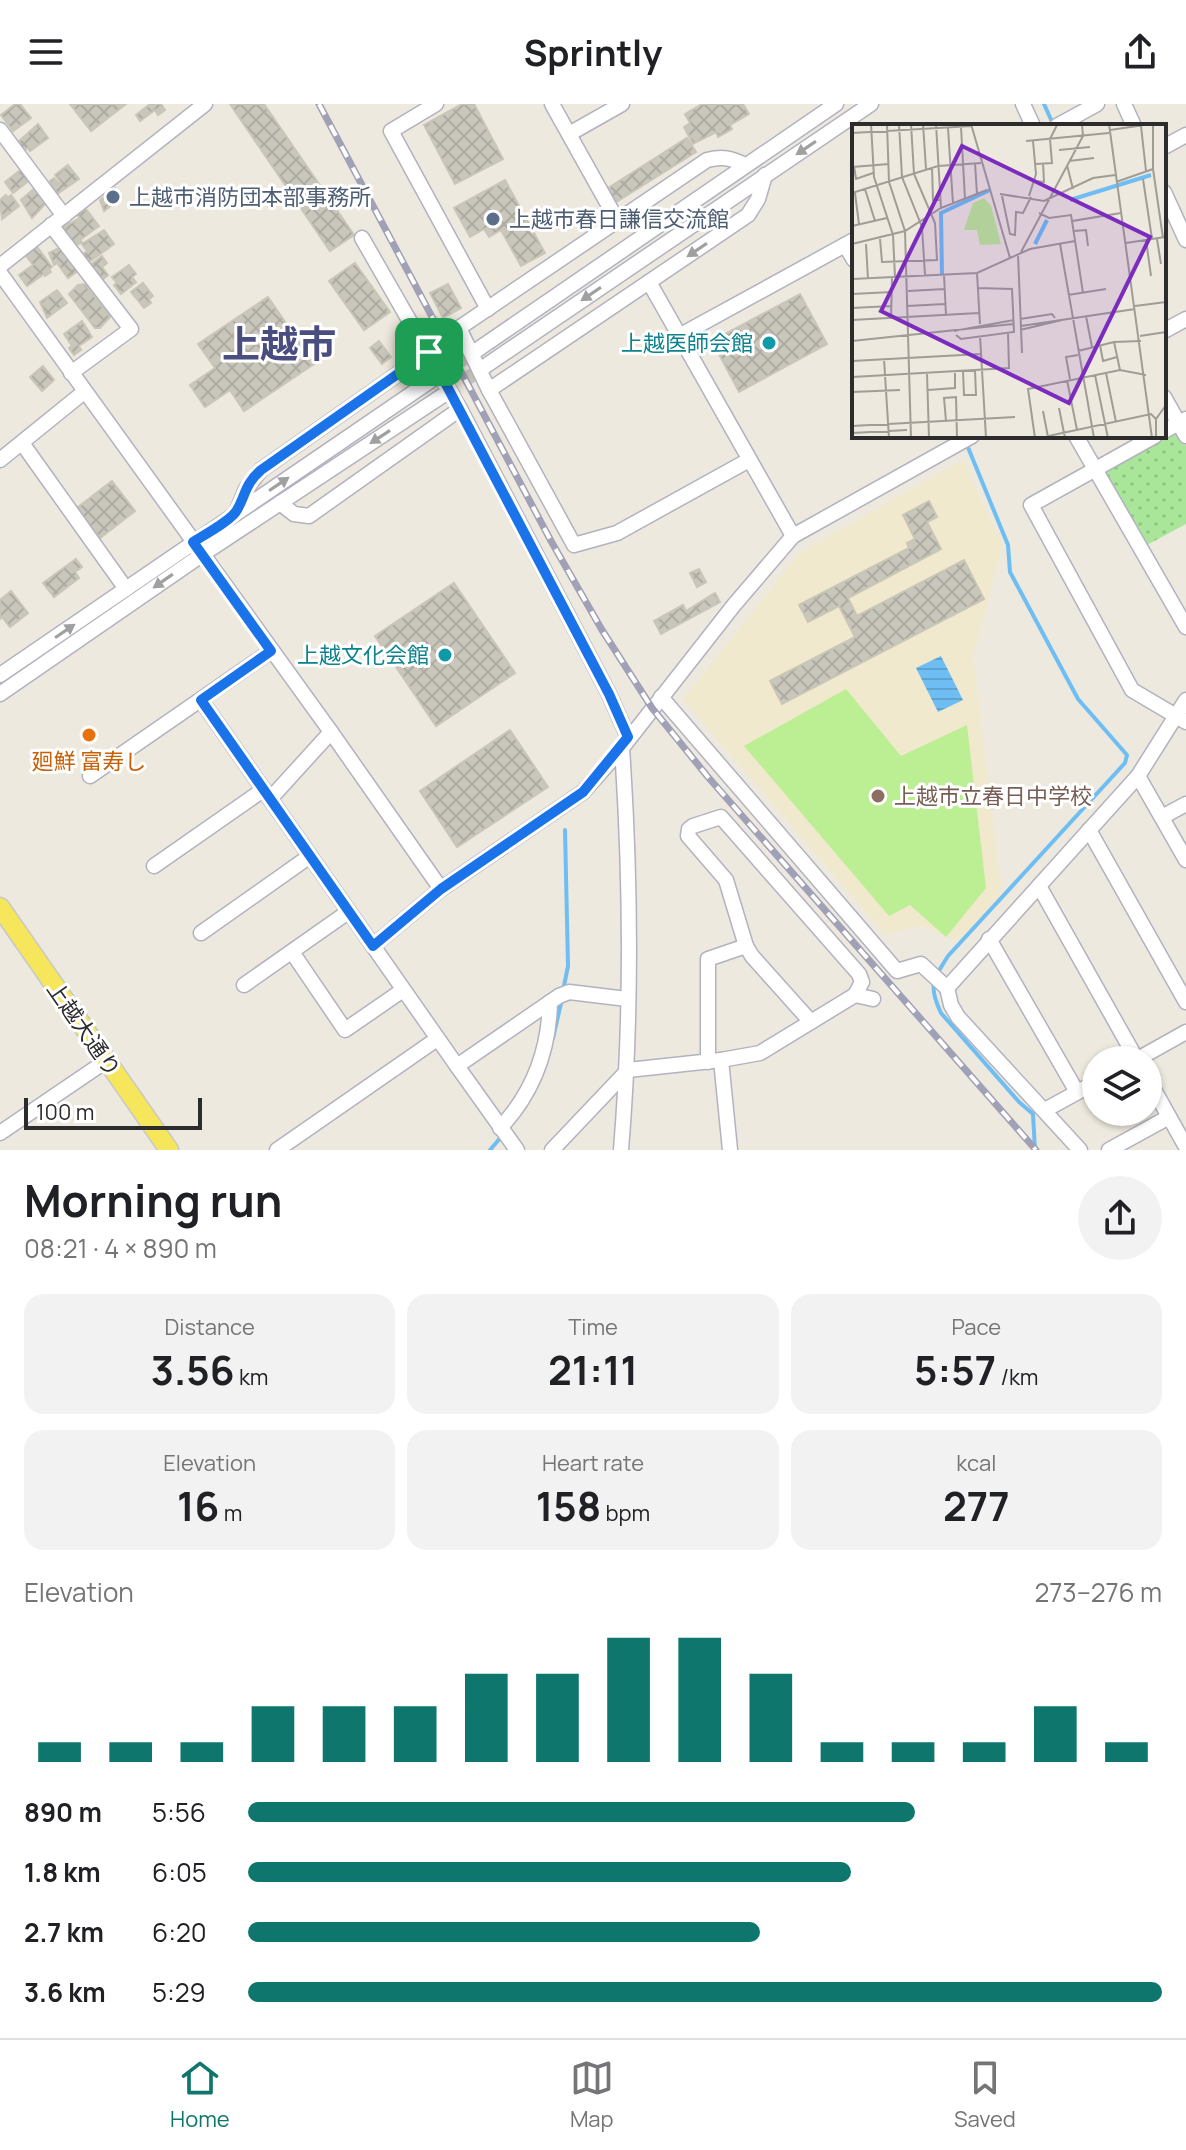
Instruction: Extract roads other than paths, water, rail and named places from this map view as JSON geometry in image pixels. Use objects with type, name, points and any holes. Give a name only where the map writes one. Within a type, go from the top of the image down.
[{"type":"main road","name":"上越大通り","points":[[0,907],[169,1150]]},
{"type":"street","points":[[0,266],[205,104]]},
{"type":"street","points":[[436,104],[391,131],[488,309]]},
{"type":"street","points":[[552,104],[618,222]]},
{"type":"street","points":[[569,134],[622,104]]},
{"type":"street","points":[[477,350],[836,104]]},
{"type":"street","points":[[484,367],[871,104]]},
{"type":"street","points":[[1023,104],[1032,124]]},
{"type":"street","points":[[1061,124],[1097,104]]},
{"type":"street","points":[[1124,104],[1133,124]]},
{"type":"street","points":[[0,130],[5,148],[64,216]]},
{"type":"street","points":[[1166,146],[1186,135]]},
{"type":"street","points":[[745,165],[731,158],[707,160],[459,328],[489,390],[574,545],[617,533],[749,460]]},
{"type":"street","points":[[489,390],[748,215],[758,199],[765,175]]},
{"type":"street","points":[[1166,196],[1184,230]]},
{"type":"street","points":[[51,225],[131,329],[71,373]]},
{"type":"street","points":[[362,238],[460,409],[609,694],[625,743],[629,862],[628,1070],[621,1150]]},
{"type":"street","points":[[679,336],[850,243]]},
{"type":"street","points":[[0,273],[441,889]]},
{"type":"street","points":[[649,282],[793,536]]},
{"type":"street","points":[[1166,330],[1186,319]]},
{"type":"street","points":[[236,513],[252,478],[261,470],[429,352]]},
{"type":"street","points":[[0,694],[198,548],[236,513],[436,377]]},
{"type":"street","points":[[0,460],[84,392]]},
{"type":"street","points":[[0,675],[126,589],[280,503],[445,394]]},
{"type":"street","points":[[1166,400],[1184,426]]},
{"type":"street","points":[[280,503],[294,514],[309,516],[460,409]]},
{"type":"street","points":[[1077,438],[1186,627]]},
{"type":"street","points":[[1151,438],[1031,505],[1132,690],[1181,719]]},
{"type":"street","points":[[373,946],[441,889],[583,792],[793,536],[952,441]]},
{"type":"street","points":[[22,443],[126,589]]},
{"type":"street","points":[[90,776],[271,651]]},
{"type":"street","points":[[661,697],[897,971],[921,964],[947,988],[958,1017],[1080,1150]]},
{"type":"street","points":[[201,700],[517,1150]]},
{"type":"street","points":[[947,988],[1138,776],[1181,719],[1186,700]]},
{"type":"street","points":[[154,866],[266,795],[331,732]]},
{"type":"street","points":[[1138,776],[1186,860]]},
{"type":"street","points":[[1162,817],[1186,804]]},
{"type":"street","points":[[552,1150],[628,1070],[760,1053],[811,1022],[855,995],[862,982],[859,974],[721,817],[689,829],[688,836],[726,880],[746,946],[752,956],[811,1022]]},
{"type":"street","points":[[1089,830],[1186,1002]]},
{"type":"street","points":[[201,933],[310,856]]},
{"type":"street","points":[[1039,886],[1129,1046]]},
{"type":"street","points":[[244,985],[348,912]]},
{"type":"street","points":[[989,939],[1077,1092]]},
{"type":"street","points":[[730,1150],[714,1061],[708,959],[746,946]]},
{"type":"street","points":[[292,952],[345,1030],[403,990]]},
{"type":"street","points":[[457,1066],[569,992],[627,999]]},
{"type":"street","points":[[855,995],[873,999]]},
{"type":"street","points":[[500,1128],[513,1114],[539,1066],[548,1035],[550,1002]]},
{"type":"street","points":[[1162,1046],[1186,1032]]},
{"type":"street","points":[[277,1150],[437,1039]]},
{"type":"street","points":[[3,1125],[106,1061]]},
{"type":"street","points":[[1045,1110],[1082,1089]]},
{"type":"street","points":[[1162,1104],[1186,1147]]},
{"type":"street","points":[[1109,1150],[1169,1117]]},
{"type":"water","points":[[941,656],[963,700],[938,712],[916,668]]},
{"type":"waterway","points":[[1044,104],[1053,124]]},
{"type":"waterway","points":[[967,445],[1008,545],[1010,572],[1078,699],[1127,755],[1125,763],[948,956],[934,983],[934,996],[941,1013],[1033,1114],[1035,1150]]},
{"type":"waterway","points":[[563,991],[568,966],[565,830]]},
{"type":"waterway","points":[[553,1038],[562,999]]},
{"type":"waterway","points":[[490,1150],[501,1137]]},
{"type":"tunnel","points":[[436,377],[477,350]]},
{"type":"tunnel","points":[[445,394],[484,367]]},
{"type":"railway","points":[[319,104],[551,541],[602,630],[652,708],[708,777],[1036,1150]]},
{"type":"place","name":"上越市消防団本部事務所","points":[[113,197]]},
{"type":"place","name":"上越市春日謙信交流館","points":[[493,219]]},
{"type":"place","name":"上越医師会館","points":[[769,343]]},
{"type":"place","name":"上越文化会館","points":[[445,655]]},
{"type":"place","name":"廻鮮 富寿し","points":[[89,735]]},
{"type":"place","name":"上越市立春日中学校","points":[[878,796]]},
{"type":"district","name":"上越市","points":[[279,345]]}]
